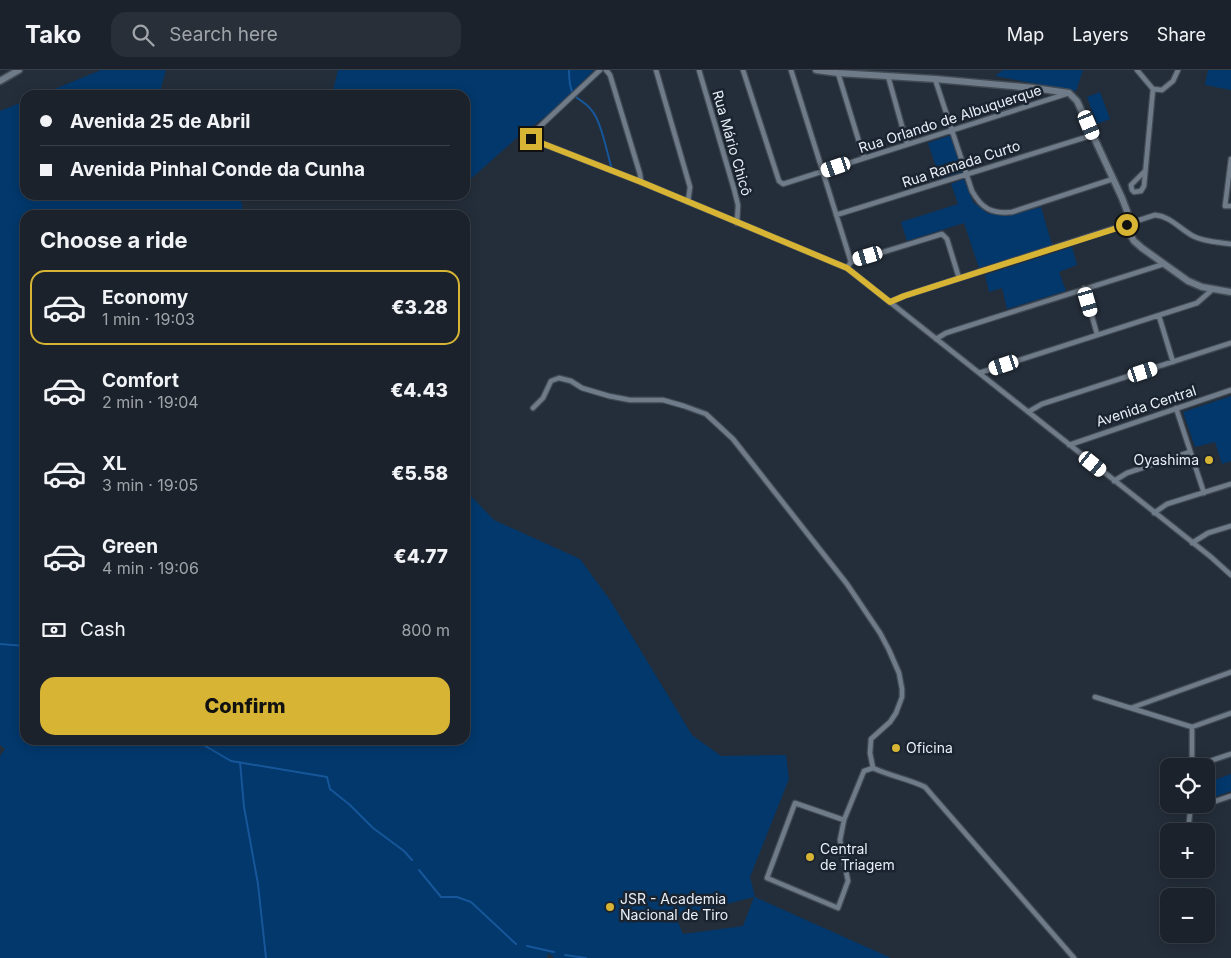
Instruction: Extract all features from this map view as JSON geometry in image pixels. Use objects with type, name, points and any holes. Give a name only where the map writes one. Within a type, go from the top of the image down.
[{"type":"street","points":[[0,81],[19,70]]},
{"type":"street","points":[[600,70],[534,132],[531,139],[641,182],[847,268],[1230,573]]},
{"type":"street","points":[[606,70],[613,84],[641,182]]},
{"type":"street","points":[[656,70],[690,187],[688,202]]},
{"type":"street","name":"Rua Mário Chicô","points":[[699,70],[738,204],[737,223]]},
{"type":"street","name":"Rua Orlando de Albuquerque","points":[[743,70],[779,182],[783,184],[1069,93]]},
{"type":"street","points":[[791,70],[850,262],[847,268]]},
{"type":"street","points":[[816,70],[935,79],[1069,93],[1078,101],[1127,211],[1129,234],[1164,264],[1188,281],[1213,289],[1231,292]]},
{"type":"street","points":[[1137,70],[1153,89],[1162,90],[1173,81],[1178,70]]},
{"type":"street","points":[[838,73],[864,158]]},
{"type":"street","points":[[888,76],[908,144]]},
{"type":"street","points":[[935,79],[966,174],[978,202],[987,209],[1000,213],[1012,212],[1113,179]]},
{"type":"street","points":[[1145,171],[1131,185],[1134,192],[1139,192],[1143,189],[1145,171],[1153,89]]},
{"type":"street","name":"Rua Ramada Curto","points":[[836,215],[1093,135]]},
{"type":"street","points":[[1231,160],[1225,206],[1231,206]]},
{"type":"street","points":[[890,302],[959,278],[1159,216],[1173,222],[1194,237],[1231,244]]},
{"type":"street","points":[[850,262],[942,234],[947,239],[959,278]]},
{"type":"street","points":[[936,339],[946,333],[1164,264]]},
{"type":"street","points":[[1084,288],[1096,334]]},
{"type":"street","points":[[979,373],[1197,303],[1213,289]]},
{"type":"street","points":[[1160,316],[1173,362]]},
{"type":"street","points":[[1028,412],[1042,404],[1231,342]]},
{"type":"street","points":[[533,408],[543,398],[551,381],[559,378],[572,381],[582,388],[609,396],[630,400],[663,400],[684,406],[706,414],[733,439],[847,584],[880,633],[899,673],[902,689],[900,706],[890,722],[871,739],[870,753],[873,768]]},
{"type":"street","name":"Avenida Central","points":[[1069,445],[1231,390]]},
{"type":"street","points":[[1176,408],[1204,493]]},
{"type":"street","points":[[1114,481],[1127,473],[1190,452]]},
{"type":"street","points":[[1154,513],[1167,504],[1231,484]]},
{"type":"street","points":[[1192,542],[1208,533],[1231,526]]},
{"type":"street","points":[[1131,708],[1231,672]]},
{"type":"street","points":[[1095,697],[1192,727],[1231,713]]},
{"type":"street","points":[[1192,727],[1194,758]]},
{"type":"street","points":[[1215,759],[1231,754]]},
{"type":"street","points":[[844,820],[795,804],[767,878],[838,908],[848,881],[840,840],[844,820],[864,771],[873,768],[925,787],[1058,937],[1074,958]]},
{"type":"street","points":[[1215,801],[1231,796]]},
{"type":"shaded area","points":[[101,70],[166,70],[160,90],[52,90]]},
{"type":"shaded area","points":[[338,70],[594,70],[556,109],[519,136],[470,180],[470,90],[333,90]]},
{"type":"shaded area","points":[[1003,70],[1083,70],[1076,91],[995,76]]},
{"type":"shaded area","points":[[1208,70],[1231,70],[1231,90],[1205,85]]},
{"type":"shaded area","points":[[1100,92],[1110,119],[1097,124],[1087,97]]},
{"type":"shaded area","points":[[20,103],[20,200],[241,200],[243,210],[20,210],[20,745],[470,745],[470,495],[494,520],[580,559],[610,600],[692,735],[721,756],[786,755],[789,779],[750,877],[755,897],[891,958],[554,958],[548,953],[547,958],[0,958],[0,756],[5,749],[0,745],[0,111]],"holes":[[[754,897],[743,926],[683,934],[676,917]]]},
{"type":"shaded area","points":[[951,135],[963,172],[940,179],[928,143]]},
{"type":"shaded area","points":[[964,179],[973,202],[987,213],[1006,216],[1041,207],[1052,245],[979,268],[964,223],[907,241],[901,222],[958,204],[951,184]]},
{"type":"shaded area","points":[[1072,247],[1077,265],[1059,272],[1066,291],[1007,309],[1002,288],[989,292],[985,275]]},
{"type":"shaded area","points":[[1231,396],[1231,461],[1222,464],[1215,442],[1195,447],[1183,412]]},
{"type":"shaded area","points":[[1231,774],[1231,791],[1215,797],[1215,780]]},
{"type":"waterway","points":[[569,70],[571,90],[574,95],[591,109],[599,123],[612,170]]},
{"type":"waterway","points":[[0,644],[20,646]]},
{"type":"waterway","points":[[204,745],[231,761],[327,777],[330,789],[350,805],[373,828],[404,851],[412,860]]},
{"type":"waterway","points":[[240,762],[244,807],[258,884],[266,958]]},
{"type":"waterway","points":[[419,870],[441,897],[457,897],[471,902],[516,944]]},
{"type":"waterway","points":[[527,946],[554,952]]},
{"type":"waterway","points":[[565,955],[586,958]]},
{"type":"place","name":"Oyashima","points":[[1209,460]]},
{"type":"place","name":"Oficina","points":[[896,748]]},
{"type":"place","name":"Central de Triagem","points":[[810,857]]},
{"type":"place","name":"JSR - Academia Nacional de Tiro","points":[[610,907]]},
{"type":"route","points":[[531,139],[641,182],[847,268],[890,302],[1127,225]]}]
